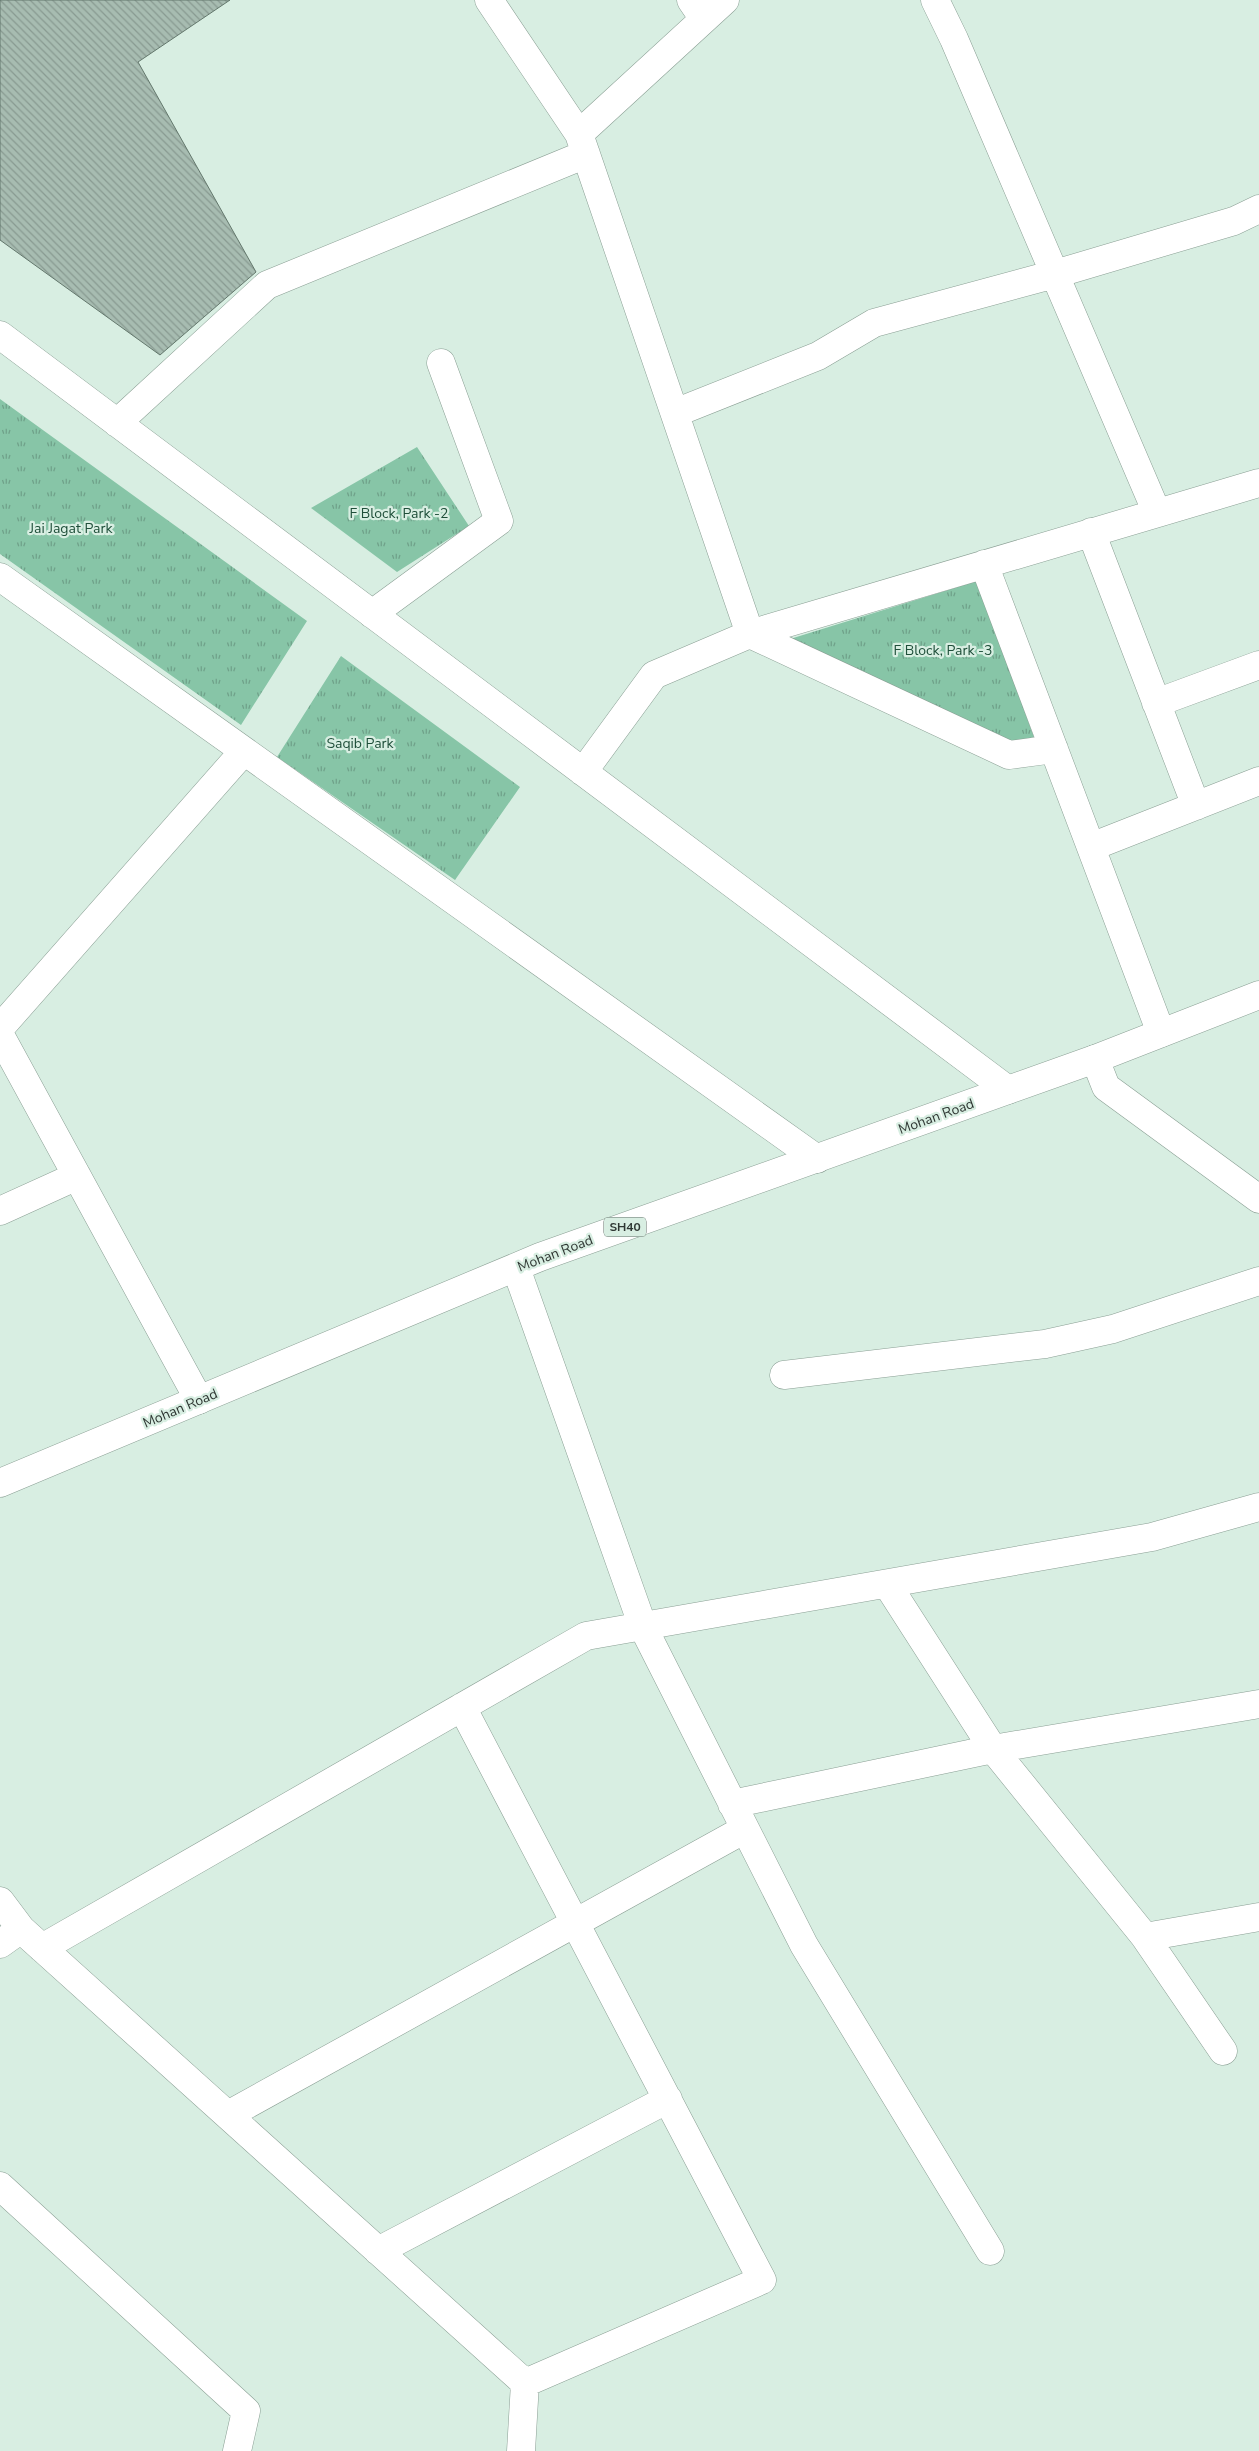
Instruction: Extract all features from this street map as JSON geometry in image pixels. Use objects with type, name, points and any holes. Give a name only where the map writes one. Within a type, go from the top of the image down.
[{"type":"street","points":[[489,0],[582,144],[750,634],[1009,755],[1054,749]]},
{"type":"street","points":[[117,423],[267,285],[582,144],[698,10],[725,0]]},
{"type":"street","points":[[935,0],[954,39],[1157,513]]},
{"type":"street","points":[[675,413],[818,356],[874,323],[1055,274],[1234,221],[1259,209]]},
{"type":"street","points":[[0,335],[1008,1090]]},
{"type":"street","points":[[372,614],[499,521],[441,363]]},
{"type":"street","points":[[583,772],[654,675],[750,634],[1259,483]]},
{"type":"street","points":[[1091,532],[1196,806]]},
{"type":"street","points":[[984,564],[1162,1034]]},
{"type":"street","points":[[0,577],[817,1159]]},
{"type":"street","points":[[1156,704],[1259,665]]},
{"type":"street","points":[[0,1028],[244,751]]},
{"type":"street","points":[[1091,847],[1259,781]]},
{"type":"street","name":"Mohan Road","points":[[0,1483],[516,1268],[1095,1059],[1259,995]]},
{"type":"street","points":[[0,1035],[200,1400]]},
{"type":"street","points":[[1095,1059],[1106,1087],[1259,1199]]},
{"type":"street","points":[[0,1211],[77,1176]]},
{"type":"street","points":[[516,1268],[643,1627],[804,1945],[990,2250]]},
{"type":"street","points":[[784,1375],[1045,1344],[1113,1329],[1259,1281]]},
{"type":"street","points":[[42,1948],[586,1636],[1152,1537],[1259,1507]]},
{"type":"street","points":[[886,1584],[993,1749],[1145,1937],[1223,2051]]},
{"type":"street","points":[[732,1804],[993,1749],[1259,1704]]},
{"type":"street","points":[[462,1707],[762,2280],[525,2383]]},
{"type":"street","points":[[228,2116],[745,1829]]},
{"type":"street","points":[[0,1901],[10,1936],[42,1948],[525,2383]]},
{"type":"street","points":[[1145,1937],[1259,1917]]},
{"type":"street","points":[[378,2250],[668,2099]]},
{"type":"street","points":[[0,2186],[246,2411],[237,2451]]},
{"type":"street","points":[[521,2451],[525,2383]]},
{"type":"green space","name":"Jai Jagat Park","points":[[0,399],[307,621],[241,725],[0,554]]},
{"type":"green space","name":"F Block, Park -2","points":[[417,447],[469,526],[397,572],[311,508]]},
{"type":"green space","name":"F Block, Park -3","points":[[977,581],[1034,737],[1013,743],[790,639]]},
{"type":"green space","name":"Saqib Park","points":[[341,656],[520,787],[455,880],[277,757]]},
{"type":"building","points":[[0,0],[230,0],[138,62],[256,272],[160,355],[0,240]]}]
